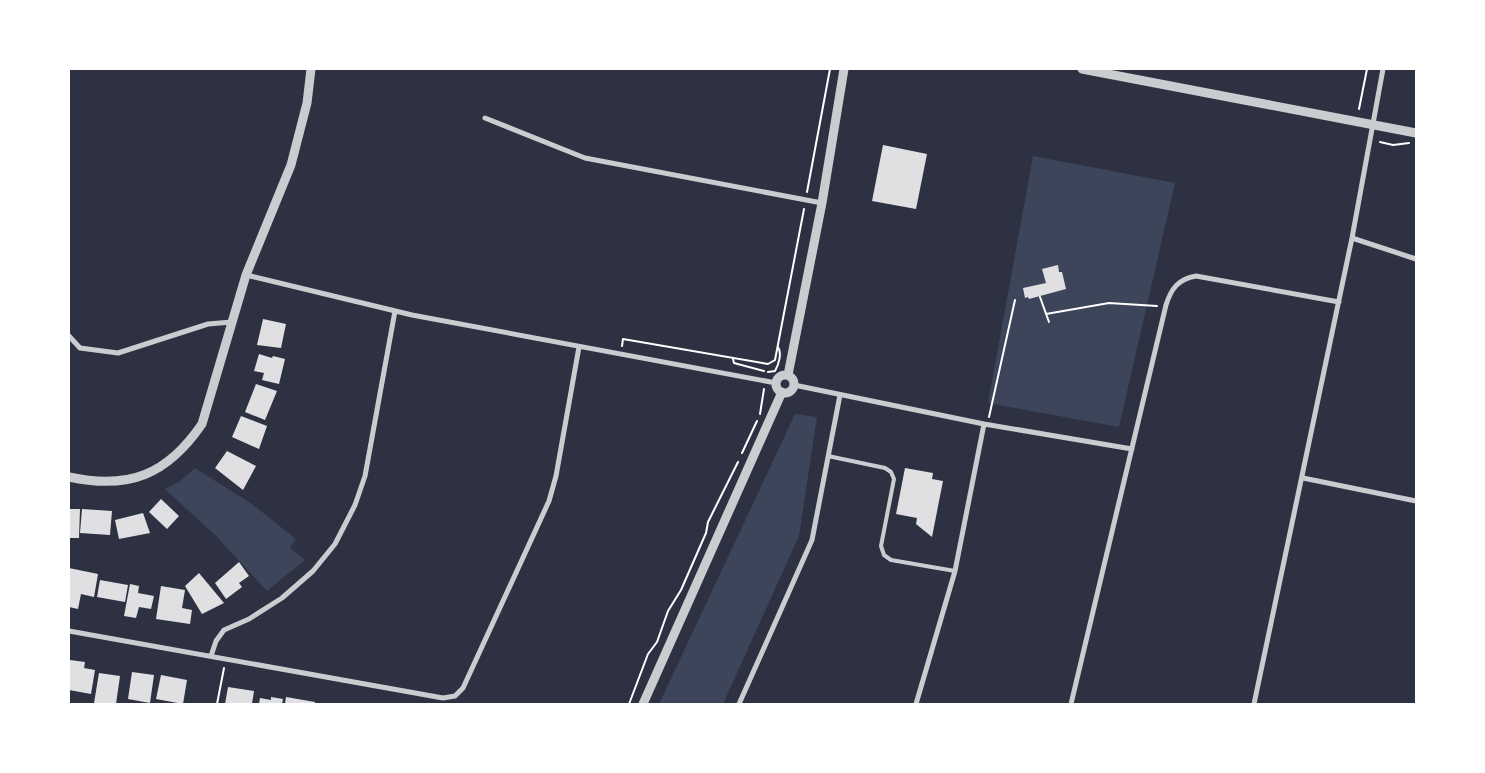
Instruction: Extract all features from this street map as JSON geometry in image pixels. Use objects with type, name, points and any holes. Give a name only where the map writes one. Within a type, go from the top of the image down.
[{"type":"street","points":[[69,477],[115,483],[156,471],[188,445],[202,424],[246,274],[291,165],[307,104],[310,69]]},
{"type":"street","points":[[788,375],[822,203],[844,69]]},
{"type":"street","points":[[1082,69],[1416,133]]},
{"type":"street","points":[[1254,704],[1339,302],[1383,69]]},
{"type":"street","points":[[485,118],[585,158],[822,203]]},
{"type":"street","points":[[1352,238],[1416,259]]},
{"type":"street","points":[[246,274],[395,311],[776,383]]},
{"type":"street","points":[[1072,704],[1166,305],[1178,283],[1190,277],[1203,276],[1339,302]]},
{"type":"street","points":[[211,656],[216,641],[224,630],[249,619],[282,598],[313,571],[335,544],[355,505],[365,476],[395,311]]},
{"type":"street","points":[[69,336],[80,348],[118,353],[208,324],[232,322]]},
{"type":"street","points":[[69,631],[443,698],[455,696],[463,688],[548,501],[556,476],[579,347]]},
{"type":"street","points":[[780,375],[788,375],[794,380],[794,385],[789,392],[782,392],[777,389],[776,383],[780,375]]},
{"type":"street","points":[[794,385],[984,424],[1132,449]]},
{"type":"street","points":[[643,704],[782,392]]},
{"type":"street","points":[[740,704],[812,540],[840,395]]},
{"type":"street","points":[[916,704],[955,571],[984,424]]},
{"type":"street","points":[[1303,478],[1416,502]]},
{"type":"lane","points":[[828,456],[885,468],[891,472],[894,479],[881,546],[884,555],[891,560],[955,571]]},
{"type":"path","points":[[620,354],[623,339],[768,364],[775,360],[830,69]]},
{"type":"path","points":[[1359,109],[1366,69]]},
{"type":"path","points":[[1380,142],[1393,146],[1416,142]]},
{"type":"path","points":[[1040,297],[1049,322]]},
{"type":"path","points":[[984,424],[991,413],[1015,300]]},
{"type":"path","points":[[1046,314],[1109,303],[1157,306]]},
{"type":"path","points":[[734,358],[734,363],[767,372],[774,371],[780,352],[778,347]]},
{"type":"path","points":[[629,704],[648,654],[657,642],[668,611],[681,590],[706,533],[708,522],[758,419],[766,381]]},
{"type":"path","points":[[217,704],[226,658]]},
{"type":"shaded area","points":[[1033,156],[1175,183],[1119,427],[988,403]]},
{"type":"shaded area","points":[[795,414],[817,417],[799,536],[723,704],[659,704]]},
{"type":"shaded area","points":[[195,468],[252,504],[296,539],[290,548],[305,560],[267,591],[216,536],[165,489],[179,482]]},
{"type":"building","points":[[883,145],[927,154],[916,209],[872,201]]},
{"type":"building","points":[[1058,265],[1059,272],[1062,272],[1066,289],[1029,299],[1028,297],[1025,298],[1023,288],[1046,283],[1042,269]]},
{"type":"building","points":[[263,319],[286,324],[281,348],[257,345]]},
{"type":"building","points":[[259,354],[285,359],[279,384],[262,380],[264,373],[254,371]]},
{"type":"building","points":[[256,384],[277,391],[265,420],[245,412]]},
{"type":"building","points":[[241,416],[267,426],[259,449],[232,437]]},
{"type":"building","points":[[227,451],[256,466],[243,490],[215,468]]},
{"type":"building","points":[[905,468],[933,473],[932,479],[943,481],[932,537],[916,524],[917,518],[896,514]]},
{"type":"building","points":[[161,499],[179,516],[167,529],[149,512]]},
{"type":"building","points":[[69,509],[80,509],[79,538],[69,538]]},
{"type":"building","points":[[82,509],[112,511],[110,535],[80,533]]},
{"type":"building","points":[[143,513],[150,533],[119,539],[115,520]]},
{"type":"building","points":[[239,562],[249,576],[239,583],[242,587],[226,599],[215,583]]},
{"type":"building","points":[[69,568],[98,574],[94,597],[81,594],[78,609],[69,607]]},
{"type":"building","points":[[199,573],[224,603],[202,614],[185,586]]},
{"type":"building","points":[[100,580],[128,585],[125,602],[97,597]]},
{"type":"building","points":[[130,584],[139,586],[138,593],[154,596],[151,609],[139,607],[136,618],[124,616]]},
{"type":"building","points":[[161,586],[185,590],[182,608],[192,610],[190,624],[156,619]]},
{"type":"building","points":[[70,660],[85,662],[84,668],[95,670],[91,694],[69,690]]},
{"type":"building","points":[[132,672],[154,675],[150,703],[128,699]]},
{"type":"building","points":[[99,673],[120,676],[116,704],[94,703]]},
{"type":"building","points":[[161,675],[187,680],[183,704],[156,699]]},
{"type":"building","points":[[228,687],[254,691],[252,704],[225,704]]},
{"type":"building","points":[[271,697],[283,699],[282,704],[259,704],[260,698],[271,700]]},
{"type":"building","points":[[286,697],[315,702],[315,704],[285,704]]}]
